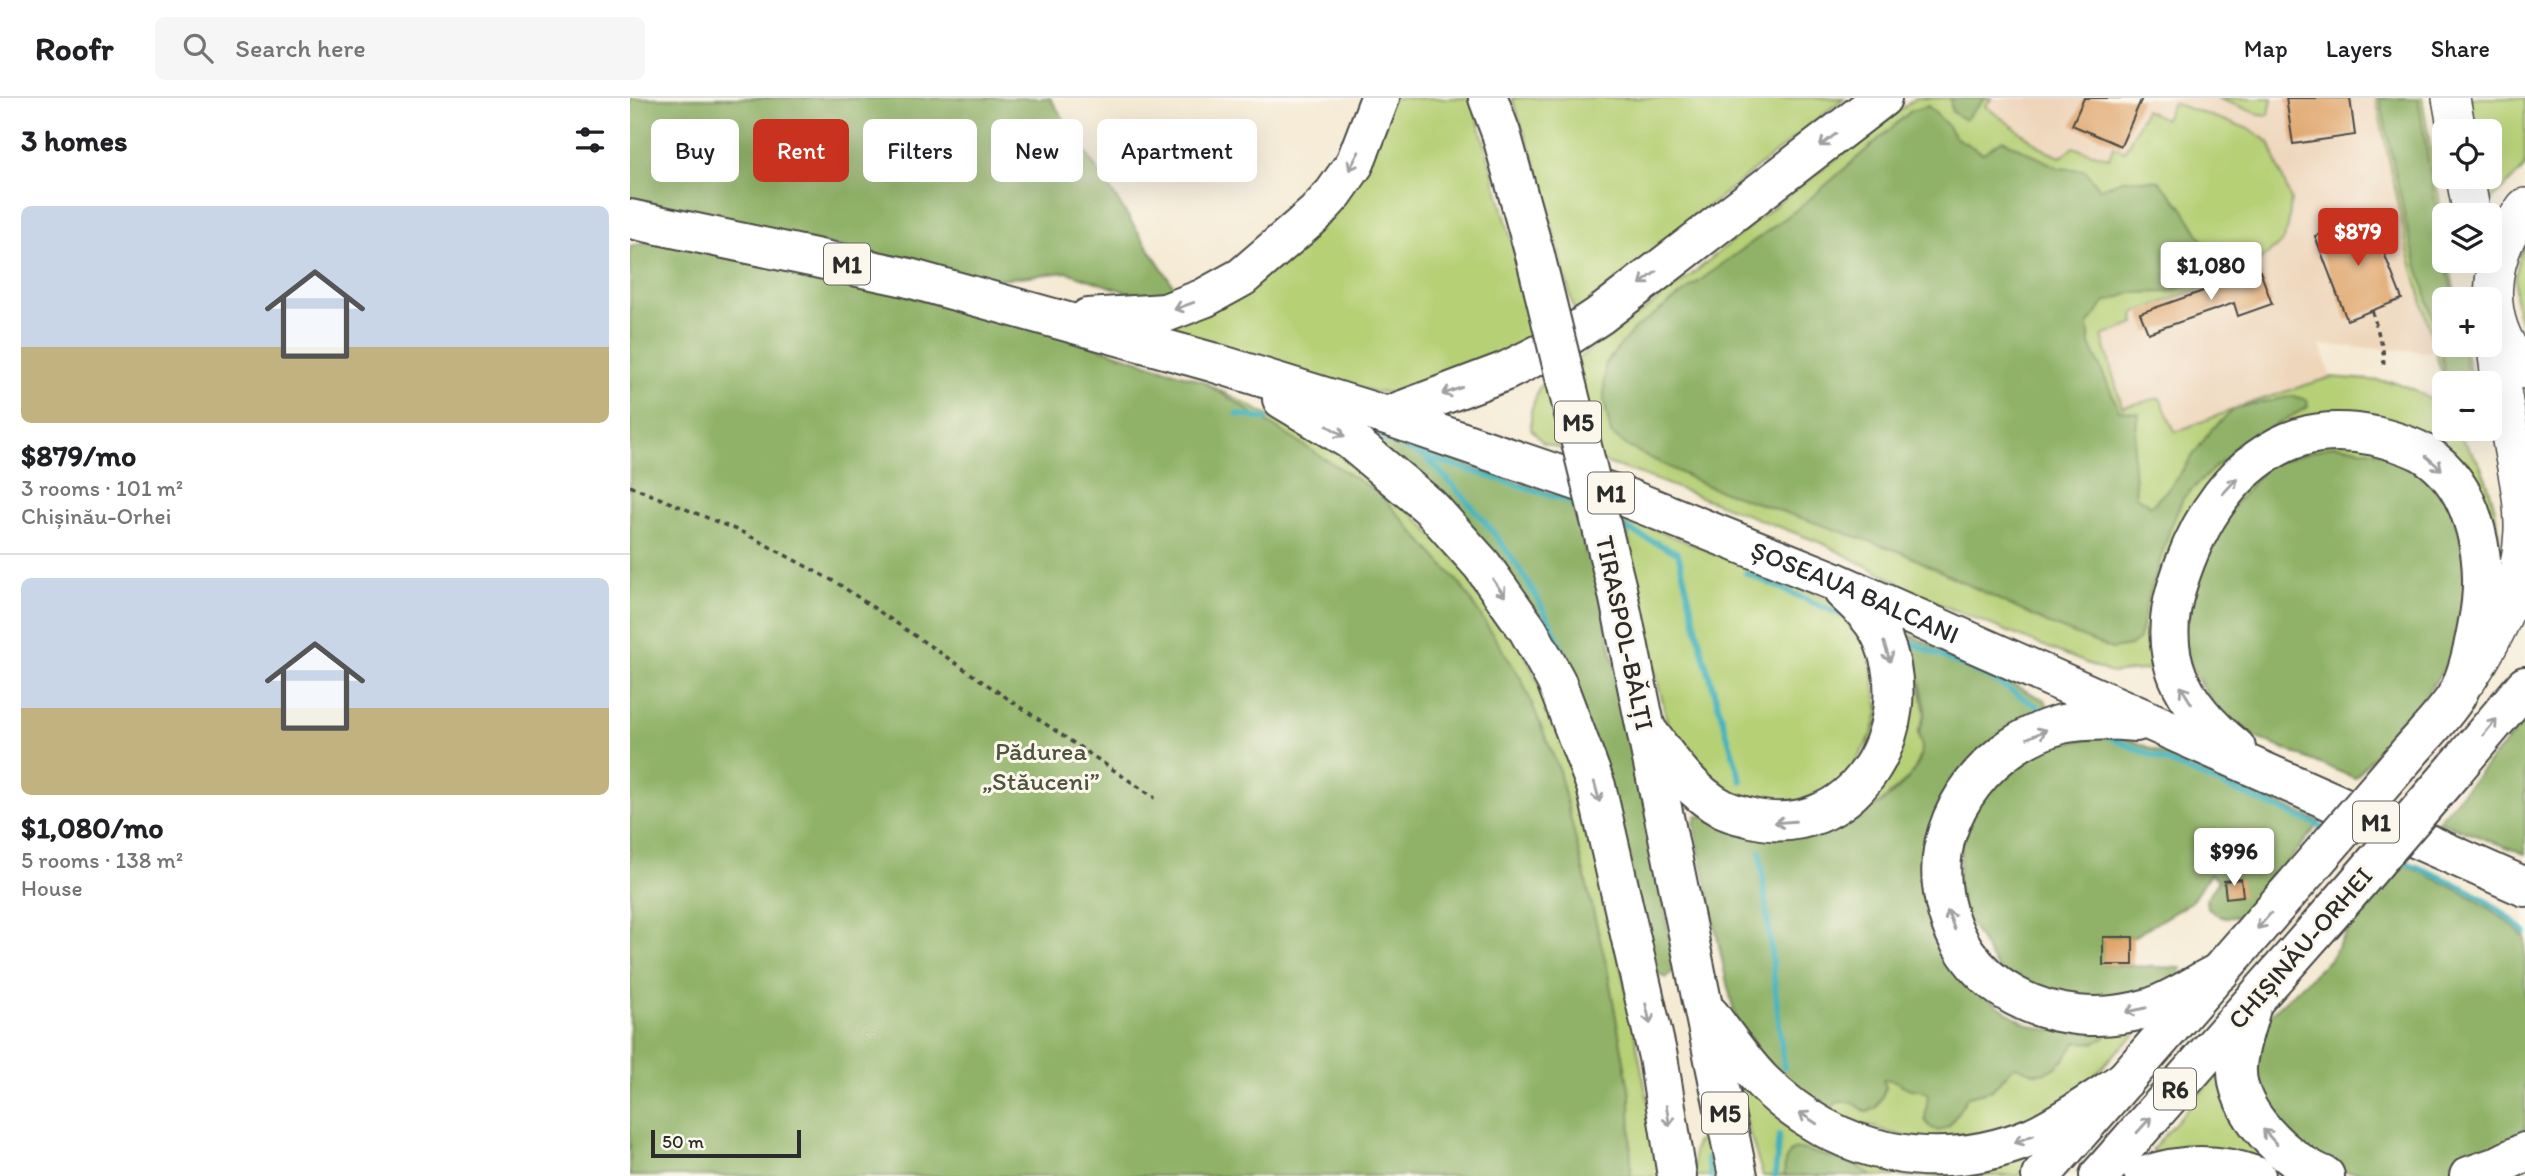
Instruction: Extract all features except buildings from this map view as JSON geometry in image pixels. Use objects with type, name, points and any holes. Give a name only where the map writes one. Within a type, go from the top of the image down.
[{"type":"highway","points":[[1061,320],[1164,313],[1204,299],[1242,276],[1315,214],[1334,193],[1355,163],[1380,98]]},
{"type":"highway","name":"TIRASPOL-BĂLȚI","points":[[1488,98],[1501,133],[1535,255],[1618,589],[1712,1051]]},
{"type":"highway","points":[[1387,416],[1506,371],[1546,351],[1599,316],[1882,98]]},
{"type":"highway","name":"M1","points":[[630,219],[905,277],[1212,362]]},
{"type":"highway","points":[[1212,362],[1350,440],[1410,490],[1430,507],[1482,565],[1528,629],[1556,681],[1596,786],[1658,1056],[1677,1176]]},
{"type":"highway","name":"ȘOSEAUA BALCANI","points":[[1212,362],[1387,416],[1627,498],[1831,580],[2481,868],[2524,892]]},
{"type":"highway","points":[[2271,775],[2206,721],[2180,686],[2171,648],[2173,598],[2186,556],[2221,496],[2242,473],[2267,454],[2301,437],[2333,432],[2361,433],[2390,440],[2424,454],[2440,466],[2462,498],[2477,537],[2483,586],[2475,640],[2456,697]]},
{"type":"highway","points":[[1646,729],[1694,787],[1708,799],[1734,814],[1777,823],[1801,821],[1825,810],[1854,790],[1873,767],[1887,738],[1895,695],[1894,680],[1888,651],[1870,617],[1831,580]]},
{"type":"highway","name":"CHIȘINĂU-ORHEI","points":[[2099,1176],[2348,894],[2525,686]]},
{"type":"highway","name":"CHIȘINĂU-ORHEI","points":[[2041,1176],[2456,697]]},
{"type":"highway","points":[[2159,724],[2107,720],[2064,724],[2045,730],[2007,750],[1972,783],[1955,812],[1942,859],[1945,904],[1955,930],[1976,967],[2012,997],[2053,1012],[2106,1016],[2151,1007],[2220,972]]},
{"type":"highway","points":[[2252,1003],[2237,1068],[2249,1109],[2275,1143],[2292,1158],[2325,1176]]},
{"type":"highway","points":[[1702,1004],[1738,1053],[1784,1102],[1809,1120],[1841,1137],[1870,1148],[1903,1155],[1936,1159],[1965,1158],[2001,1149],[2070,1116],[2125,1080]]},
{"type":"highway","points":[[1658,1056],[1712,1051]]},
{"type":"highway","name":"M5","points":[[1712,1051],[1738,1176]]},
{"type":"highway","points":[[2469,1176],[2525,1152]]},
{"type":"highway","points":[[2144,1176],[2164,1169],[2195,1165],[2232,1167],[2256,1176]]},
{"type":"main road","points":[[2451,98],[2455,119]]},
{"type":"main road","name":"R6","points":[[2490,286],[2503,244],[2525,207]]},
{"type":"main road","points":[[2490,286],[2508,348],[2525,370]]},
{"type":"main road","name":"CHIȘINĂU-ORHEI","points":[[2456,697],[2499,628],[2509,604],[2521,555],[2522,507],[2495,350],[2490,286]]},
{"type":"path","points":[[2372,311],[2384,349],[2384,367]]},
{"type":"path","points":[[630,486],[744,533],[837,583],[1155,798]]},
{"type":"shaded area","points":[[1992,98],[2217,98],[2264,116],[2269,115],[2272,98],[2376,98],[2408,250],[2432,337],[2432,352],[2320,345],[2331,377],[2253,402],[2175,432],[2122,407],[2101,336],[2135,324],[2134,313],[2193,291],[2061,157],[2048,152],[1984,106]]},
{"type":"green space","points":[[630,98],[1050,98],[1064,119],[991,119],[991,182],[1083,182],[1083,148],[1097,169],[1097,182],[1105,182],[1181,297],[1147,299],[1067,272],[989,280],[630,200]]},
{"type":"green space","points":[[1392,98],[1472,98],[1519,267],[1535,338],[1418,393],[1375,392],[1146,333],[1220,302]]},
{"type":"green space","points":[[1512,98],[1844,98],[1575,314],[1538,172]]},
{"type":"green space","points":[[1916,98],[1992,98],[1985,106],[2048,152],[2061,157],[2073,147],[2109,158],[2113,146],[2125,151],[2145,110],[2165,119],[2173,103],[2249,129],[2269,142],[2291,200],[2288,227],[2282,242],[2246,272],[2134,313],[2135,324],[2102,336],[2122,407],[2160,398],[2175,432],[2253,402],[2331,377],[2395,382],[2432,401],[2432,441],[2463,441],[2480,465],[2495,510],[2499,556],[2157,656],[2154,669],[2111,673],[1944,606],[1824,544],[1638,473],[1543,443],[1531,429],[1531,411],[1539,387],[1684,281],[1777,204]]},
{"type":"green space","points":[[1950,98],[1985,98],[1965,120],[1952,112]]},
{"type":"green space","points":[[2217,98],[2272,98],[2269,115],[2264,116]]},
{"type":"green space","points":[[2376,98],[2422,98],[2432,157],[2432,189],[2437,189],[2440,203],[2432,203],[2432,273],[2451,273],[2454,287],[2432,287],[2432,338],[2408,250]]},
{"type":"green space","points":[[2380,98],[2418,98],[2435,203],[2432,203],[2432,273],[2448,273],[2451,287],[2432,287],[2432,316],[2407,228]]},
{"type":"green space","points":[[2467,98],[2525,98],[2525,167],[2488,203],[2485,189],[2502,189],[2502,119],[2471,119]]},
{"type":"green space","points":[[1928,106],[1955,137],[1983,153],[2003,140],[2059,168],[2085,170],[2100,189],[2125,179],[2159,181],[2182,207],[2205,244],[2227,260],[2223,275],[2166,292],[2132,293],[2105,302],[2088,325],[2090,344],[2119,410],[2138,413],[2133,456],[2136,496],[2151,506],[2171,486],[2212,429],[2236,408],[2293,396],[2307,400],[2308,407],[2266,430],[2216,466],[2183,498],[2170,529],[2146,606],[2139,639],[2130,646],[2112,649],[2047,623],[1901,552],[1707,486],[1630,448],[1611,434],[1604,400],[1605,364],[1633,330],[1804,204],[1911,111]]},
{"type":"green space","name":"Pădurea „Stăuceni”","points":[[653,240],[839,278],[1047,331],[1202,381],[1380,494],[1461,585],[1522,680],[1558,767],[1607,968],[1630,1095],[1631,1176],[630,1176],[630,247]]},
{"type":"green space","points":[[2525,244],[2525,332],[2517,311],[2515,288],[2518,265]]},
{"type":"green space","points":[[2437,357],[2468,357],[2470,371],[2441,371]]},
{"type":"green space","points":[[2442,357],[2465,357],[2467,371],[2444,371]]},
{"type":"green space","points":[[1202,381],[1370,469],[1504,610],[1583,777],[1663,1176],[1631,1176],[1630,1095],[1607,968],[1558,767],[1380,494]]},
{"type":"green space","points":[[1367,429],[1401,443],[1571,499],[1586,554],[1593,564],[1658,867],[1674,969],[1667,978],[1660,975],[1642,951],[1590,733]]},
{"type":"green space","points":[[2335,445],[2403,456],[2449,495],[2470,558],[2460,645],[2429,691],[2355,778],[2225,725],[2180,649],[2200,547],[2268,464]]},
{"type":"green space","points":[[1626,518],[1843,604],[1867,635],[1880,720],[1843,784],[1773,811],[1708,790],[1670,735],[1633,572]]},
{"type":"green space","points":[[1906,633],[1925,713],[1918,733],[1922,747],[1918,762],[1911,776],[1866,815],[1846,825],[1818,825],[1851,806],[1898,643]]},
{"type":"green space","points":[[1906,633],[2045,700],[2050,711],[1943,813],[1981,993],[2015,1017],[2043,1029],[2072,1030],[2114,1023],[2104,1038],[2077,1042],[2060,1064],[2049,1071],[2035,1073],[2014,1066],[1992,1090],[1968,1096],[1949,1126],[1939,1131],[1930,1127],[1925,1120],[1928,1094],[1892,1080],[1883,1079],[1886,1088],[1876,1108],[1867,1112],[1852,1102],[1838,1102],[1826,1113],[1777,1077],[1736,1019],[1694,825],[1696,816],[1704,816],[1846,825],[1893,794],[1913,772],[1919,760],[1922,748],[1919,732],[1925,712],[1920,682]]},
{"type":"green space","points":[[2525,720],[2525,854],[2438,821]]},
{"type":"green space","points":[[2117,734],[2321,822],[2243,915],[2224,917],[2207,908],[2206,900],[2219,880],[2210,874],[2191,902],[2133,937],[2103,937],[2104,965],[2181,968],[2180,980],[2138,1001],[2048,996],[2002,976],[1956,900],[1964,826],[1990,784],[2045,746]]},
{"type":"green space","points":[[2399,862],[2481,903],[2525,938],[2525,1139],[2465,1168],[2438,1173],[2346,1172],[2326,1167],[2261,1107],[2253,1064],[2257,1040],[2270,1015],[2330,959],[2362,906]]},
{"type":"green space","points":[[2114,1023],[2147,1024],[2112,1056],[2079,1094],[2013,1130],[1935,1146],[1826,1113],[1838,1102],[1852,1102],[1867,1112],[1876,1108],[1886,1088],[1883,1078],[1895,1079],[1910,1089],[1919,1088],[1928,1094],[1949,1126],[1968,1096],[1992,1090],[2014,1066],[2023,1067],[2033,1073],[2064,1061],[2067,1052],[2077,1042],[2095,1043]]},
{"type":"green space","points":[[1738,1068],[1821,1137],[2044,1144],[2018,1176],[1763,1176],[1734,1083]]},
{"type":"green space","points":[[2217,1074],[2222,1075],[2287,1176],[2269,1169],[2156,1154],[2152,1150]]},
{"type":"green space","points":[[1705,1139],[1717,1176],[1694,1176],[1696,1142]]},
{"type":"green space","points":[[1801,1149],[1856,1165],[1871,1176],[1784,1176],[1785,1161],[1792,1150]]},
{"type":"waterway","points":[[1237,414],[1266,419]]},
{"type":"waterway","points":[[1369,433],[1424,456],[1568,501],[1584,509]]},
{"type":"waterway","points":[[1427,459],[1471,506],[1511,557],[1545,612],[1571,671]]},
{"type":"waterway","points":[[1616,524],[1678,553],[1703,654],[1741,781]]},
{"type":"waterway","points":[[1746,573],[1842,615]]},
{"type":"waterway","points":[[1908,641],[1990,678],[2038,707]]},
{"type":"waterway","points":[[2111,738],[2327,829]]},
{"type":"waterway","points":[[1760,852],[1784,1067]]},
{"type":"waterway","points":[[2395,858],[2480,897],[2511,919],[2525,933]]},
{"type":"waterway","points":[[1775,1176],[1779,1135]]},
{"type":"waterway","points":[[1707,1158],[1711,1176]]}]
